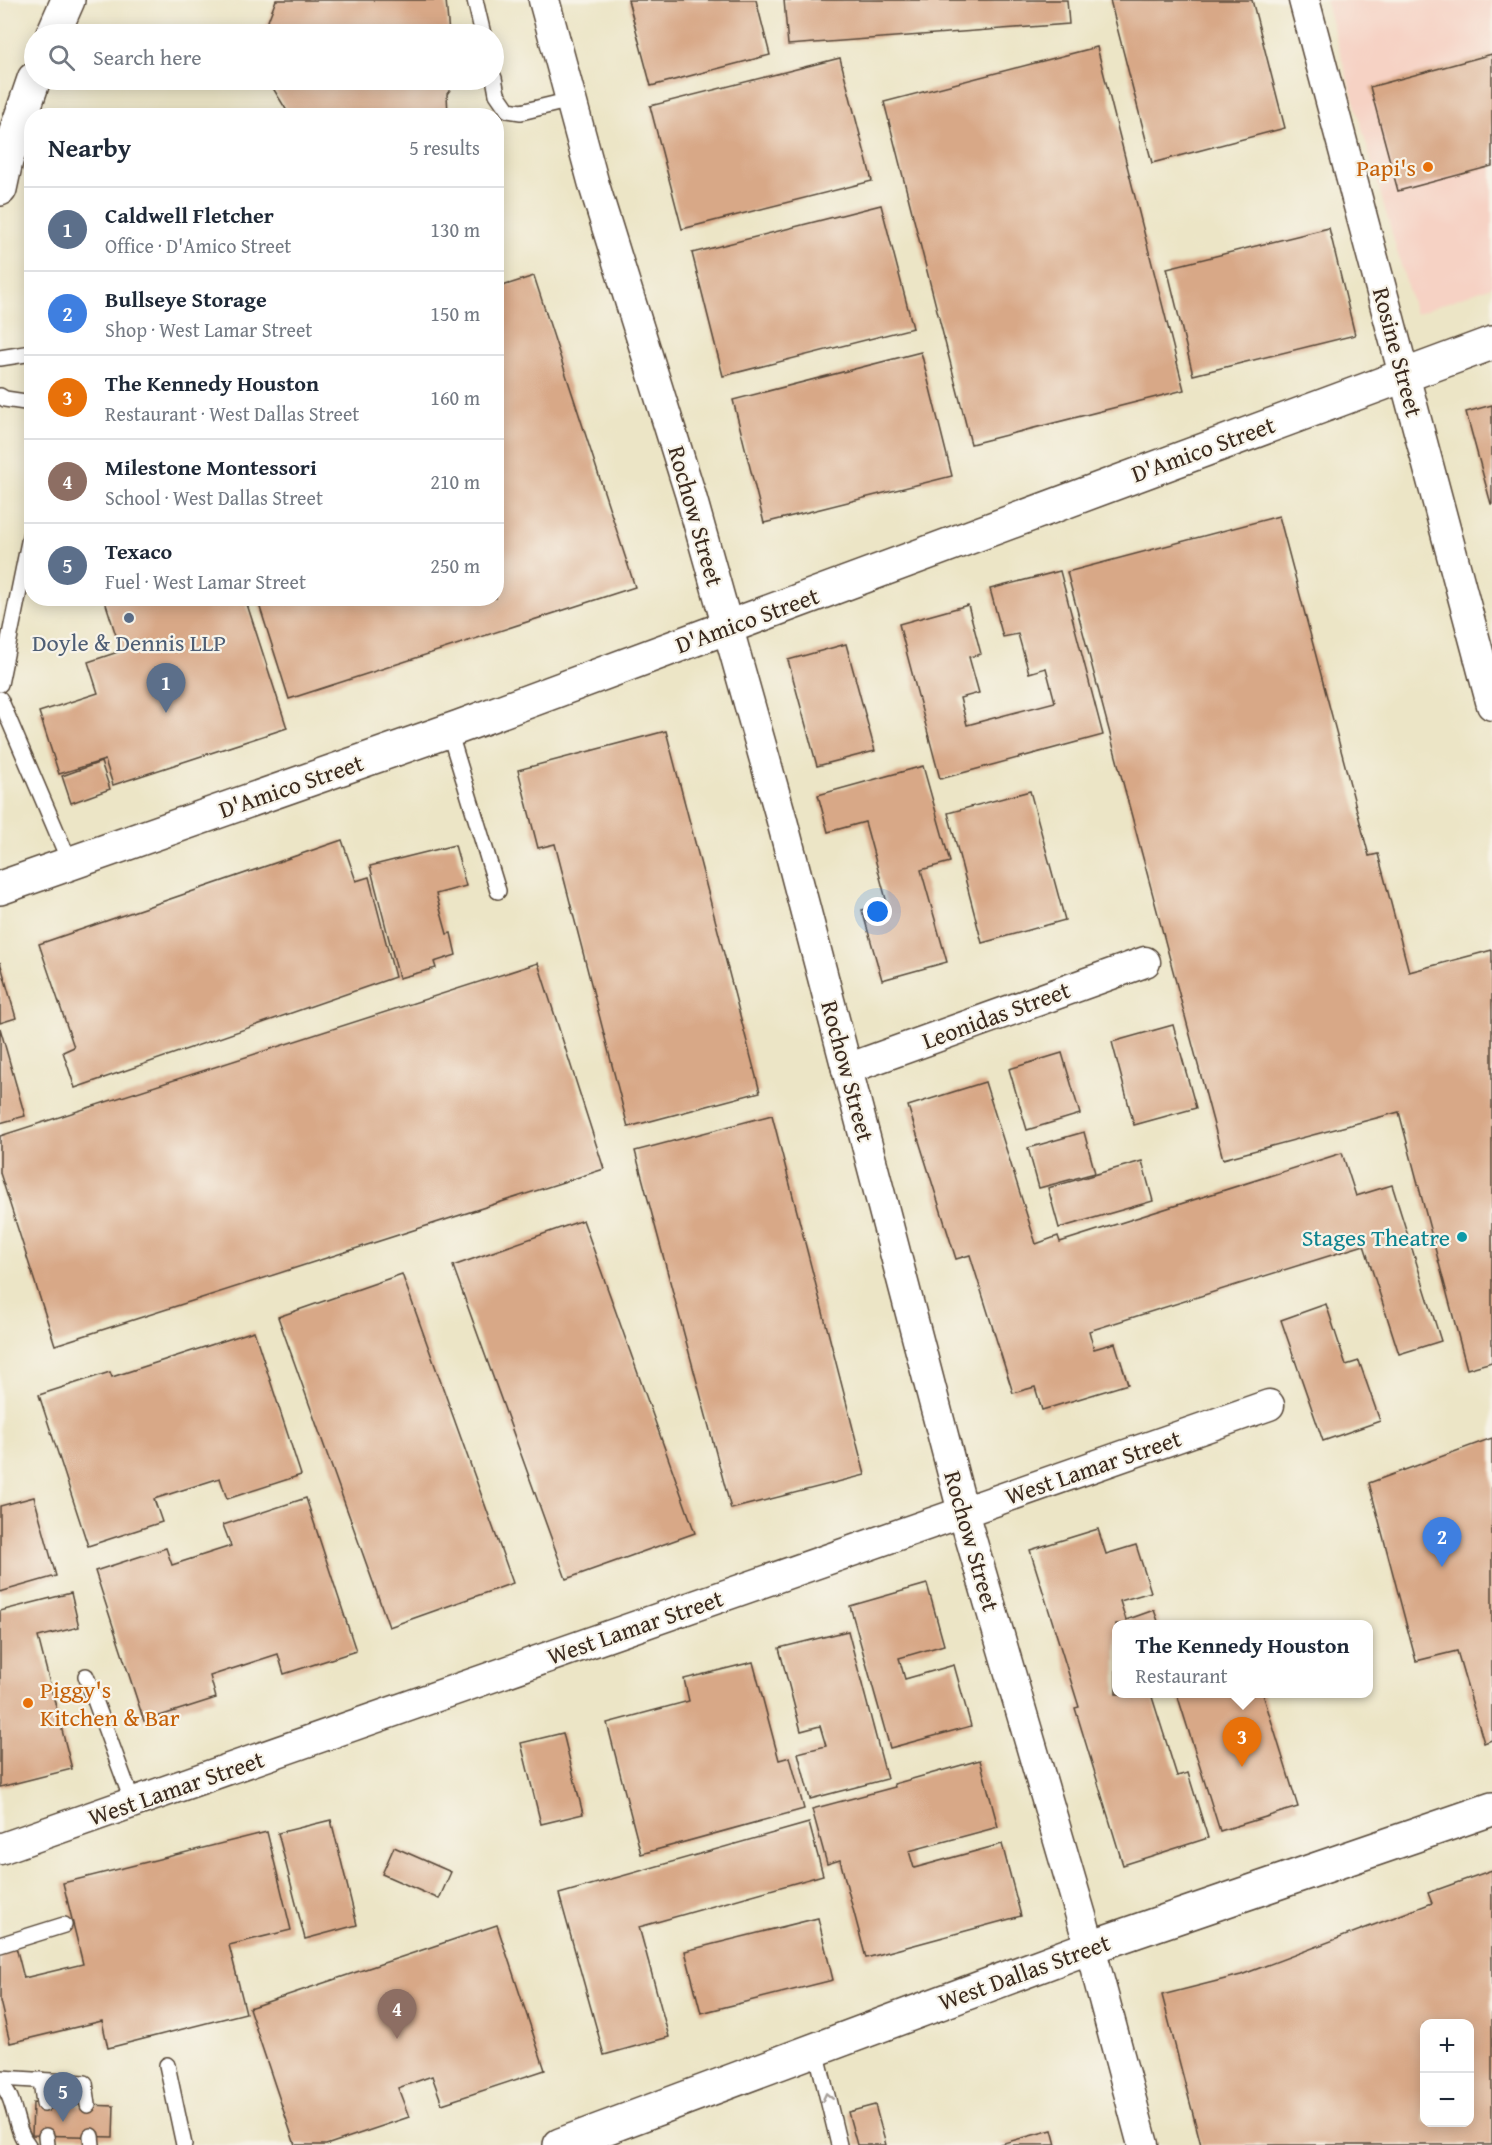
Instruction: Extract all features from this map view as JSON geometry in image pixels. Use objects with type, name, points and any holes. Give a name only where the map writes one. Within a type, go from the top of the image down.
[{"type":"street","points":[[57,24],[68,0]]},
{"type":"street","name":"Rochow Street","points":[[544,0],[571,100],[728,627],[963,1512],[1090,1947],[1143,2145]]},
{"type":"street","name":"Rosine Street","points":[[1304,0],[1492,705]]},
{"type":"street","points":[[24,108],[31,90]]},
{"type":"street","points":[[0,189],[6,161],[24,109]]},
{"type":"street","name":"D'Amico Street","points":[[0,888],[449,731],[1492,343]]},
{"type":"street","name":"Leonidas Street","points":[[847,1069],[1146,962]]},
{"type":"street","name":"West Lamar Street","points":[[0,1849],[1269,1405]]},
{"type":"street","name":"West Dallas Street","points":[[560,2145],[1090,1947],[1492,1809]]},
{"type":"lane","points":[[475,0],[481,24]]},
{"type":"lane","points":[[496,90],[508,110],[521,112],[571,100]]},
{"type":"lane","points":[[0,358],[24,354]]},
{"type":"lane","points":[[0,396],[24,402]]},
{"type":"lane","points":[[0,684],[24,566]]},
{"type":"lane","points":[[0,699],[70,863]]},
{"type":"lane","points":[[449,731],[498,891]]},
{"type":"lane","points":[[86,1676],[133,1803]]},
{"type":"lane","points":[[0,1945],[64,1925]]},
{"type":"lane","points":[[816,2050],[839,2145]]},
{"type":"lane","points":[[167,2065],[184,2145]]},
{"type":"lane","points":[[0,2078],[85,2083],[88,2105]]},
{"type":"lane","points":[[41,2080],[44,2104]]},
{"type":"lane","points":[[0,2083],[11,2102],[21,2135],[28,2145]]},
{"type":"shaded area","points":[[1325,0],[1492,0],[1492,286],[1415,314]]},
{"type":"building","points":[[276,0],[446,0],[448,24],[267,24]]},
{"type":"building","points":[[628,0],[756,0],[770,55],[651,86]]},
{"type":"building","points":[[784,0],[1067,0],[1069,24],[788,45]]},
{"type":"building","points":[[1110,0],[1252,0],[1285,128],[1152,163]]},
{"type":"building","points":[[1097,47],[1184,390],[971,444],[884,102]]},
{"type":"building","points":[[1492,54],[1492,166],[1398,191],[1370,87]]},
{"type":"building","points":[[840,58],[872,181],[682,229],[650,106]]},
{"type":"building","points":[[274,90],[450,90],[447,94],[448,108],[285,108]]},
{"type":"building","points":[[881,205],[913,328],[723,376],[692,253]]},
{"type":"building","points":[[1329,228],[1355,335],[1193,375],[1167,268]]},
{"type":"building","points":[[534,276],[635,587],[289,699],[260,606],[504,606],[504,285]]},
{"type":"building","points":[[921,352],[952,476],[764,523],[733,400]]},
{"type":"building","points":[[1492,405],[1492,504],[1491,504],[1466,412]]},
{"type":"building","points":[[1279,516],[1369,856],[1378,854],[1409,972],[1492,950],[1492,1362],[1467,1369],[1399,1112],[1223,1159],[1067,572]]},
{"type":"building","points":[[1060,571],[1103,735],[940,779],[899,624],[968,605],[981,654],[969,657],[979,693],[960,698],[967,725],[1055,702],[1046,668],[1029,673],[1018,634],[1003,637],[990,589]]},
{"type":"building","points":[[107,606],[248,606],[287,728],[113,785],[105,760],[59,774],[39,712],[98,693],[88,662],[121,651]]},
{"type":"building","points":[[846,644],[875,751],[817,766],[788,660]]},
{"type":"building","points":[[666,731],[760,1092],[628,1127],[555,844],[538,848],[518,770]]},
{"type":"building","points":[[101,762],[110,789],[71,803],[62,776]]},
{"type":"building","points":[[923,766],[950,862],[921,870],[947,962],[882,980],[862,910],[887,903],[865,822],[828,832],[818,795]]},
{"type":"building","points":[[1030,791],[1065,920],[982,943],[948,813]]},
{"type":"building","points":[[342,840],[356,881],[369,877],[395,977],[75,1088],[63,1052],[74,1047],[39,944]]},
{"type":"building","points":[[455,845],[466,886],[436,894],[447,934],[451,933],[456,955],[434,962],[436,968],[399,978],[370,866]]},
{"type":"building","points":[[0,962],[16,1018],[0,1023]]},
{"type":"building","points":[[538,963],[604,1169],[55,1345],[0,1173],[0,1136]]},
{"type":"building","points":[[1173,1025],[1196,1108],[1134,1125],[1112,1042]]},
{"type":"building","points":[[0,1028],[25,1116],[0,1123]]},
{"type":"building","points":[[1062,1053],[1080,1114],[1027,1130],[1009,1069]]},
{"type":"building","points":[[985,1082],[1036,1244],[1058,1236],[1060,1242],[1342,1153],[1356,1196],[1392,1185],[1441,1341],[1399,1354],[1364,1245],[1089,1331],[1094,1349],[1115,1343],[1128,1384],[1042,1410],[1035,1387],[1013,1393],[970,1255],[956,1259],[908,1106]]},
{"type":"building","points":[[772,1115],[865,1475],[731,1509],[635,1151]]},
{"type":"building","points":[[1084,1132],[1095,1173],[1039,1188],[1028,1148]]},
{"type":"building","points":[[1142,1161],[1153,1201],[1059,1228],[1048,1188]]},
{"type":"building","points":[[583,1220],[695,1533],[566,1579],[453,1266]]},
{"type":"building","points":[[402,1274],[513,1583],[389,1627],[278,1317]]},
{"type":"building","points":[[1326,1304],[1346,1365],[1359,1361],[1380,1421],[1323,1441],[1281,1320]]},
{"type":"building","points":[[254,1331],[301,1475],[227,1499],[220,1478],[154,1499],[162,1522],[88,1546],[39,1395],[110,1372],[112,1377]]},
{"type":"building","points":[[1492,1438],[1492,1740],[1484,1743],[1457,1651],[1416,1661],[1369,1483]]},
{"type":"building","points":[[34,1497],[56,1576],[0,1592],[0,1506]]},
{"type":"building","points":[[306,1498],[356,1651],[284,1674],[278,1654],[210,1676],[216,1698],[144,1721],[95,1571],[166,1548],[172,1565],[231,1546],[223,1525]]},
{"type":"building","points":[[1098,1529],[1106,1554],[1136,1545],[1151,1592],[1120,1601],[1126,1620],[1112,1620],[1112,1698],[1152,1698],[1177,1776],[1188,1773],[1208,1838],[1123,1865],[1075,1708],[1079,1707],[1030,1550]]},
{"type":"building","points":[[927,1584],[944,1645],[899,1658],[905,1679],[954,1665],[971,1726],[890,1748],[850,1606]]},
{"type":"building","name":"Piggy's Kitchen & Bar","points":[[71,1593],[79,1627],[38,1637],[72,1769],[0,1787],[0,1611]]},
{"type":"building","points":[[1154,1610],[1158,1620],[1126,1620]]},
{"type":"building","points":[[848,1631],[887,1779],[810,1799],[798,1753],[826,1746],[820,1726],[801,1731],[779,1648]]},
{"type":"building","points":[[753,1662],[779,1760],[790,1757],[804,1809],[641,1854],[607,1723],[689,1701],[684,1679]]},
{"type":"building","points":[[1178,1698],[1264,1698],[1298,1807],[1220,1831]]},
{"type":"building","points":[[563,1733],[583,1814],[541,1824],[521,1743]]},
{"type":"building","points":[[980,1760],[998,1827],[909,1851],[914,1868],[1002,1844],[1021,1916],[866,1958],[840,1860],[827,1864],[812,1809],[895,1787],[894,1784]]},
{"type":"building","points":[[331,1820],[357,1925],[305,1939],[278,1833]]},
{"type":"building","points":[[809,1823],[823,1875],[639,1927],[669,2037],[604,2055],[559,1894]]},
{"type":"building","points":[[267,1832],[291,1930],[229,1945],[246,2013],[108,2048],[102,2021],[10,2043],[0,2001],[0,1951],[16,1947],[24,1978],[83,1964],[63,1883]]},
{"type":"building","points":[[394,1847],[451,1872],[439,1899],[382,1874]]},
{"type":"building","points":[[1492,1870],[1492,2145],[1201,2145],[1162,1995],[1241,1975],[1432,1903],[1428,1893]]},
{"type":"building","points":[[818,1918],[833,1980],[701,2013],[685,1951]]},
{"type":"building","points":[[497,1925],[545,2070],[442,2104],[432,2076],[398,2088],[409,2117],[326,2145],[295,2145],[249,2008]]},
{"type":"building","points":[[33,2103],[114,2106],[113,2137],[32,2135]]},
{"type":"building","points":[[875,2105],[886,2145],[857,2145],[848,2112]]},
{"type":"building","points":[[1052,2130],[1056,2145],[1000,2145],[1000,2144]]},
{"type":"place","name":"Papi's","points":[[1428,167]]},
{"type":"place","name":"Doyle & Dennis LLP","points":[[129,618]]},
{"type":"place","name":"Caldwell Fletcher","points":[[166,713]]},
{"type":"place","name":"Stages Theatre","points":[[1462,1237]]},
{"type":"place","name":"Bullseye Storage","points":[[1442,1567]]},
{"type":"place","name":"Piggy's Kitchen & Bar","points":[[28,1703]]},
{"type":"place","name":"The Kennedy Houston","points":[[1242,1767]]},
{"type":"place","name":"Milestone Montessori","points":[[397,2039]]},
{"type":"place","name":"Texaco","points":[[63,2122]]}]
